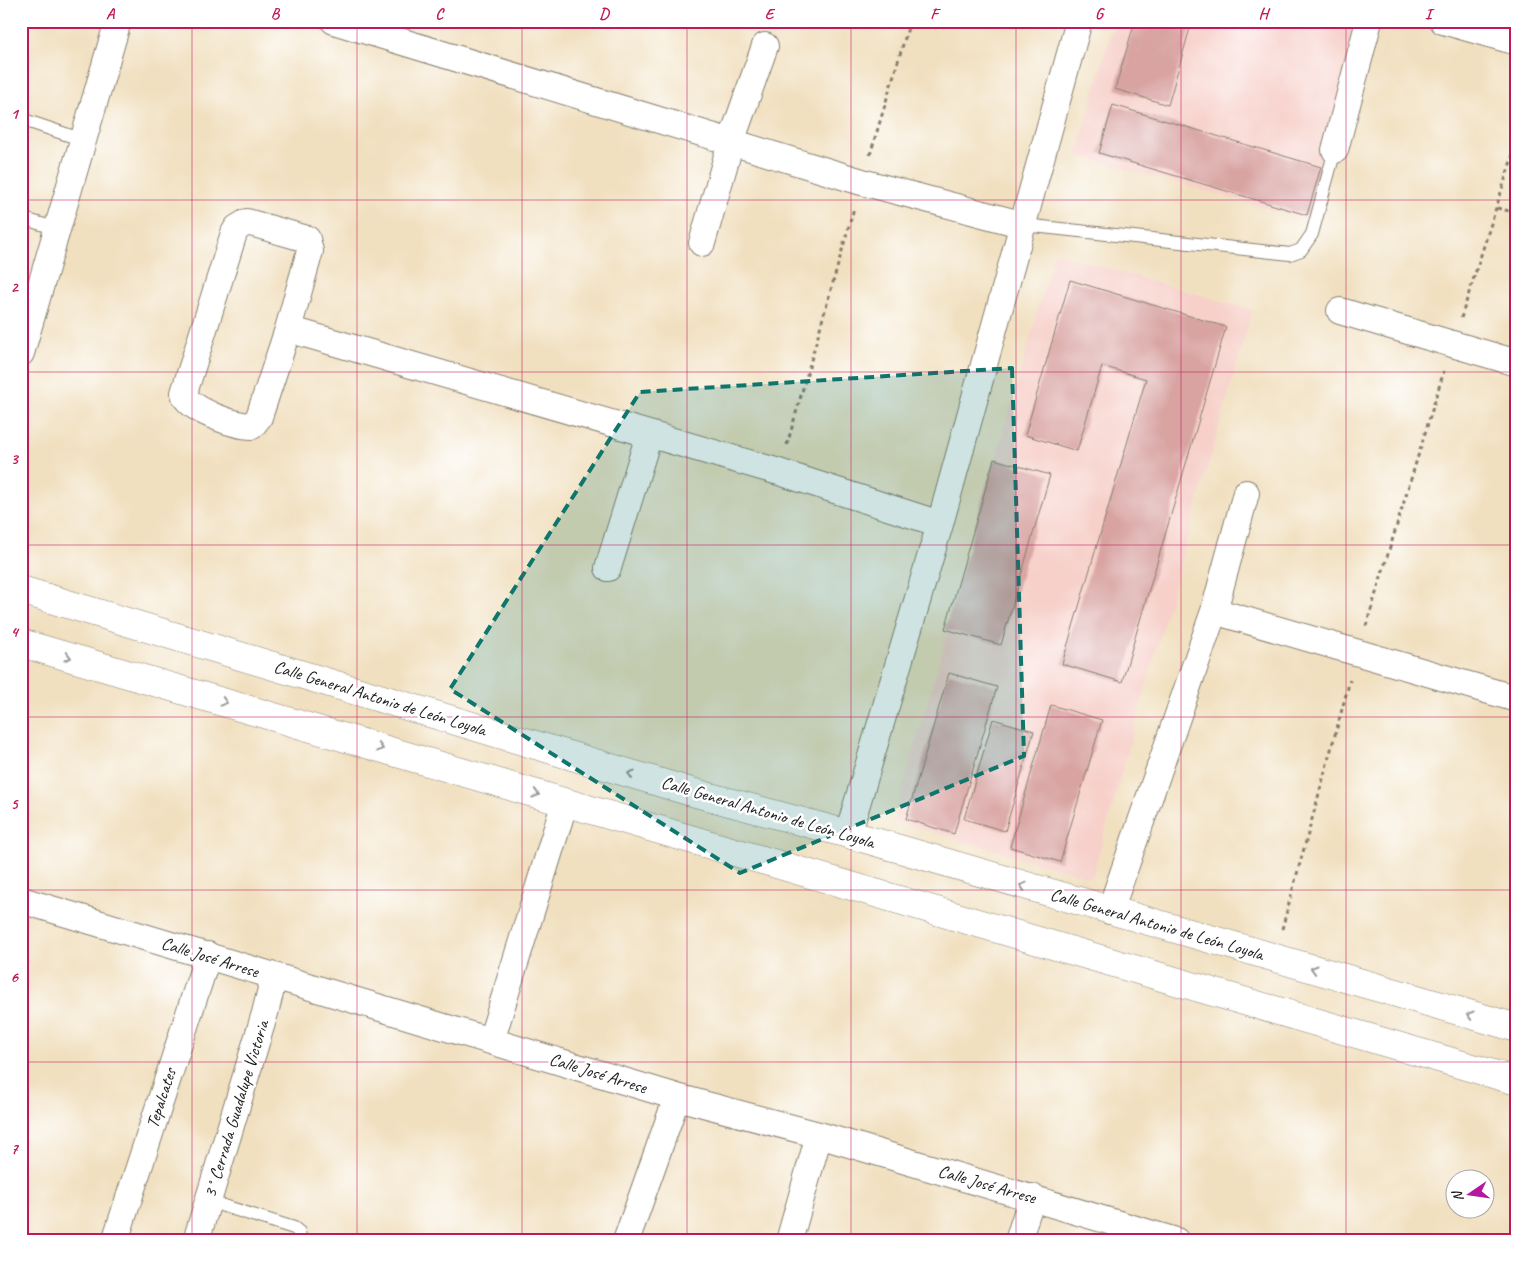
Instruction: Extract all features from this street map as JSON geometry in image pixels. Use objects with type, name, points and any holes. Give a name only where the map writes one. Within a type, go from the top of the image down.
[{"type":"street","points":[[21,353],[118,21]]},
{"type":"street","points":[[334,21],[862,182],[1024,225]]},
{"type":"street","points":[[848,834],[940,524],[1024,225],[1078,21]]},
{"type":"street","points":[[1335,150],[1369,21]]},
{"type":"street","points":[[1443,21],[1517,42]]},
{"type":"street","points":[[702,243],[731,142],[765,46]]},
{"type":"street","points":[[253,222],[301,236],[307,239],[310,245],[310,258],[288,329],[259,417],[252,426],[240,425],[193,407],[185,399],[185,386],[234,233],[242,224],[253,222]]},
{"type":"street","points":[[1340,311],[1517,363]]},
{"type":"street","points":[[288,329],[779,472],[940,524]]},
{"type":"street","points":[[608,568],[649,435]]},
{"type":"street","points":[[1110,911],[1214,611],[1246,493]]},
{"type":"street","name":"Calle General Antonio de León Loyola","points":[[21,590],[669,785],[848,834],[1517,1028]]},
{"type":"street","points":[[1214,611],[1517,699]]},
{"type":"street","points":[[21,643],[1517,1081]]},
{"type":"street","points":[[491,1041],[565,802]]},
{"type":"street","name":"Calle José Arrese","points":[[21,900],[677,1096],[819,1135],[1176,1241]]},
{"type":"street","name":"Tepalcates","points":[[115,1241],[208,956]]},
{"type":"street","name":"3˚ Cerrada Guadalupe Victoria","points":[[196,1241],[265,1013],[274,976]]},
{"type":"street","points":[[626,1241],[677,1096]]},
{"type":"street","points":[[789,1241],[819,1135]]},
{"type":"street","points":[[1018,1241],[1032,1197]]},
{"type":"lane","points":[[21,119],[83,140]]},
{"type":"lane","points":[[1024,225],[1290,254],[1300,250],[1312,234],[1335,150]]},
{"type":"lane","points":[[21,218],[58,229]]},
{"type":"lane","points":[[208,1201],[290,1226],[299,1232],[301,1241]]},
{"type":"path","points":[[779,472],[828,294],[910,21]]},
{"type":"path","points":[[1274,958],[1358,653],[1517,142]]},
{"type":"path","points":[[1497,208],[1517,213]]},
{"type":"highlighted area","points":[[1012,368],[1024,756],[740,873],[450,689],[640,392]]},
{"type":"shaded area","points":[[1114,21],[1363,21],[1308,220],[1077,155]]},
{"type":"shaded area","points":[[1054,253],[1252,310],[1092,878],[894,821]]},
{"type":"building","points":[[1135,21],[1192,21],[1168,105],[1115,89]]},
{"type":"building","points":[[1113,105],[1321,167],[1307,215],[1099,153]]},
{"type":"building","points":[[1070,280],[1226,327],[1122,682],[1062,664],[1146,379],[1102,366],[1077,451],[1025,435]]},
{"type":"building","points":[[994,459],[1050,475],[1001,645],[945,629]]},
{"type":"building","points":[[949,673],[997,687],[954,834],[906,819]]},
{"type":"building","points":[[1051,705],[1102,720],[1060,862],[1010,847]]},
{"type":"building","points":[[993,719],[1034,731],[1005,831],[964,819]]}]
